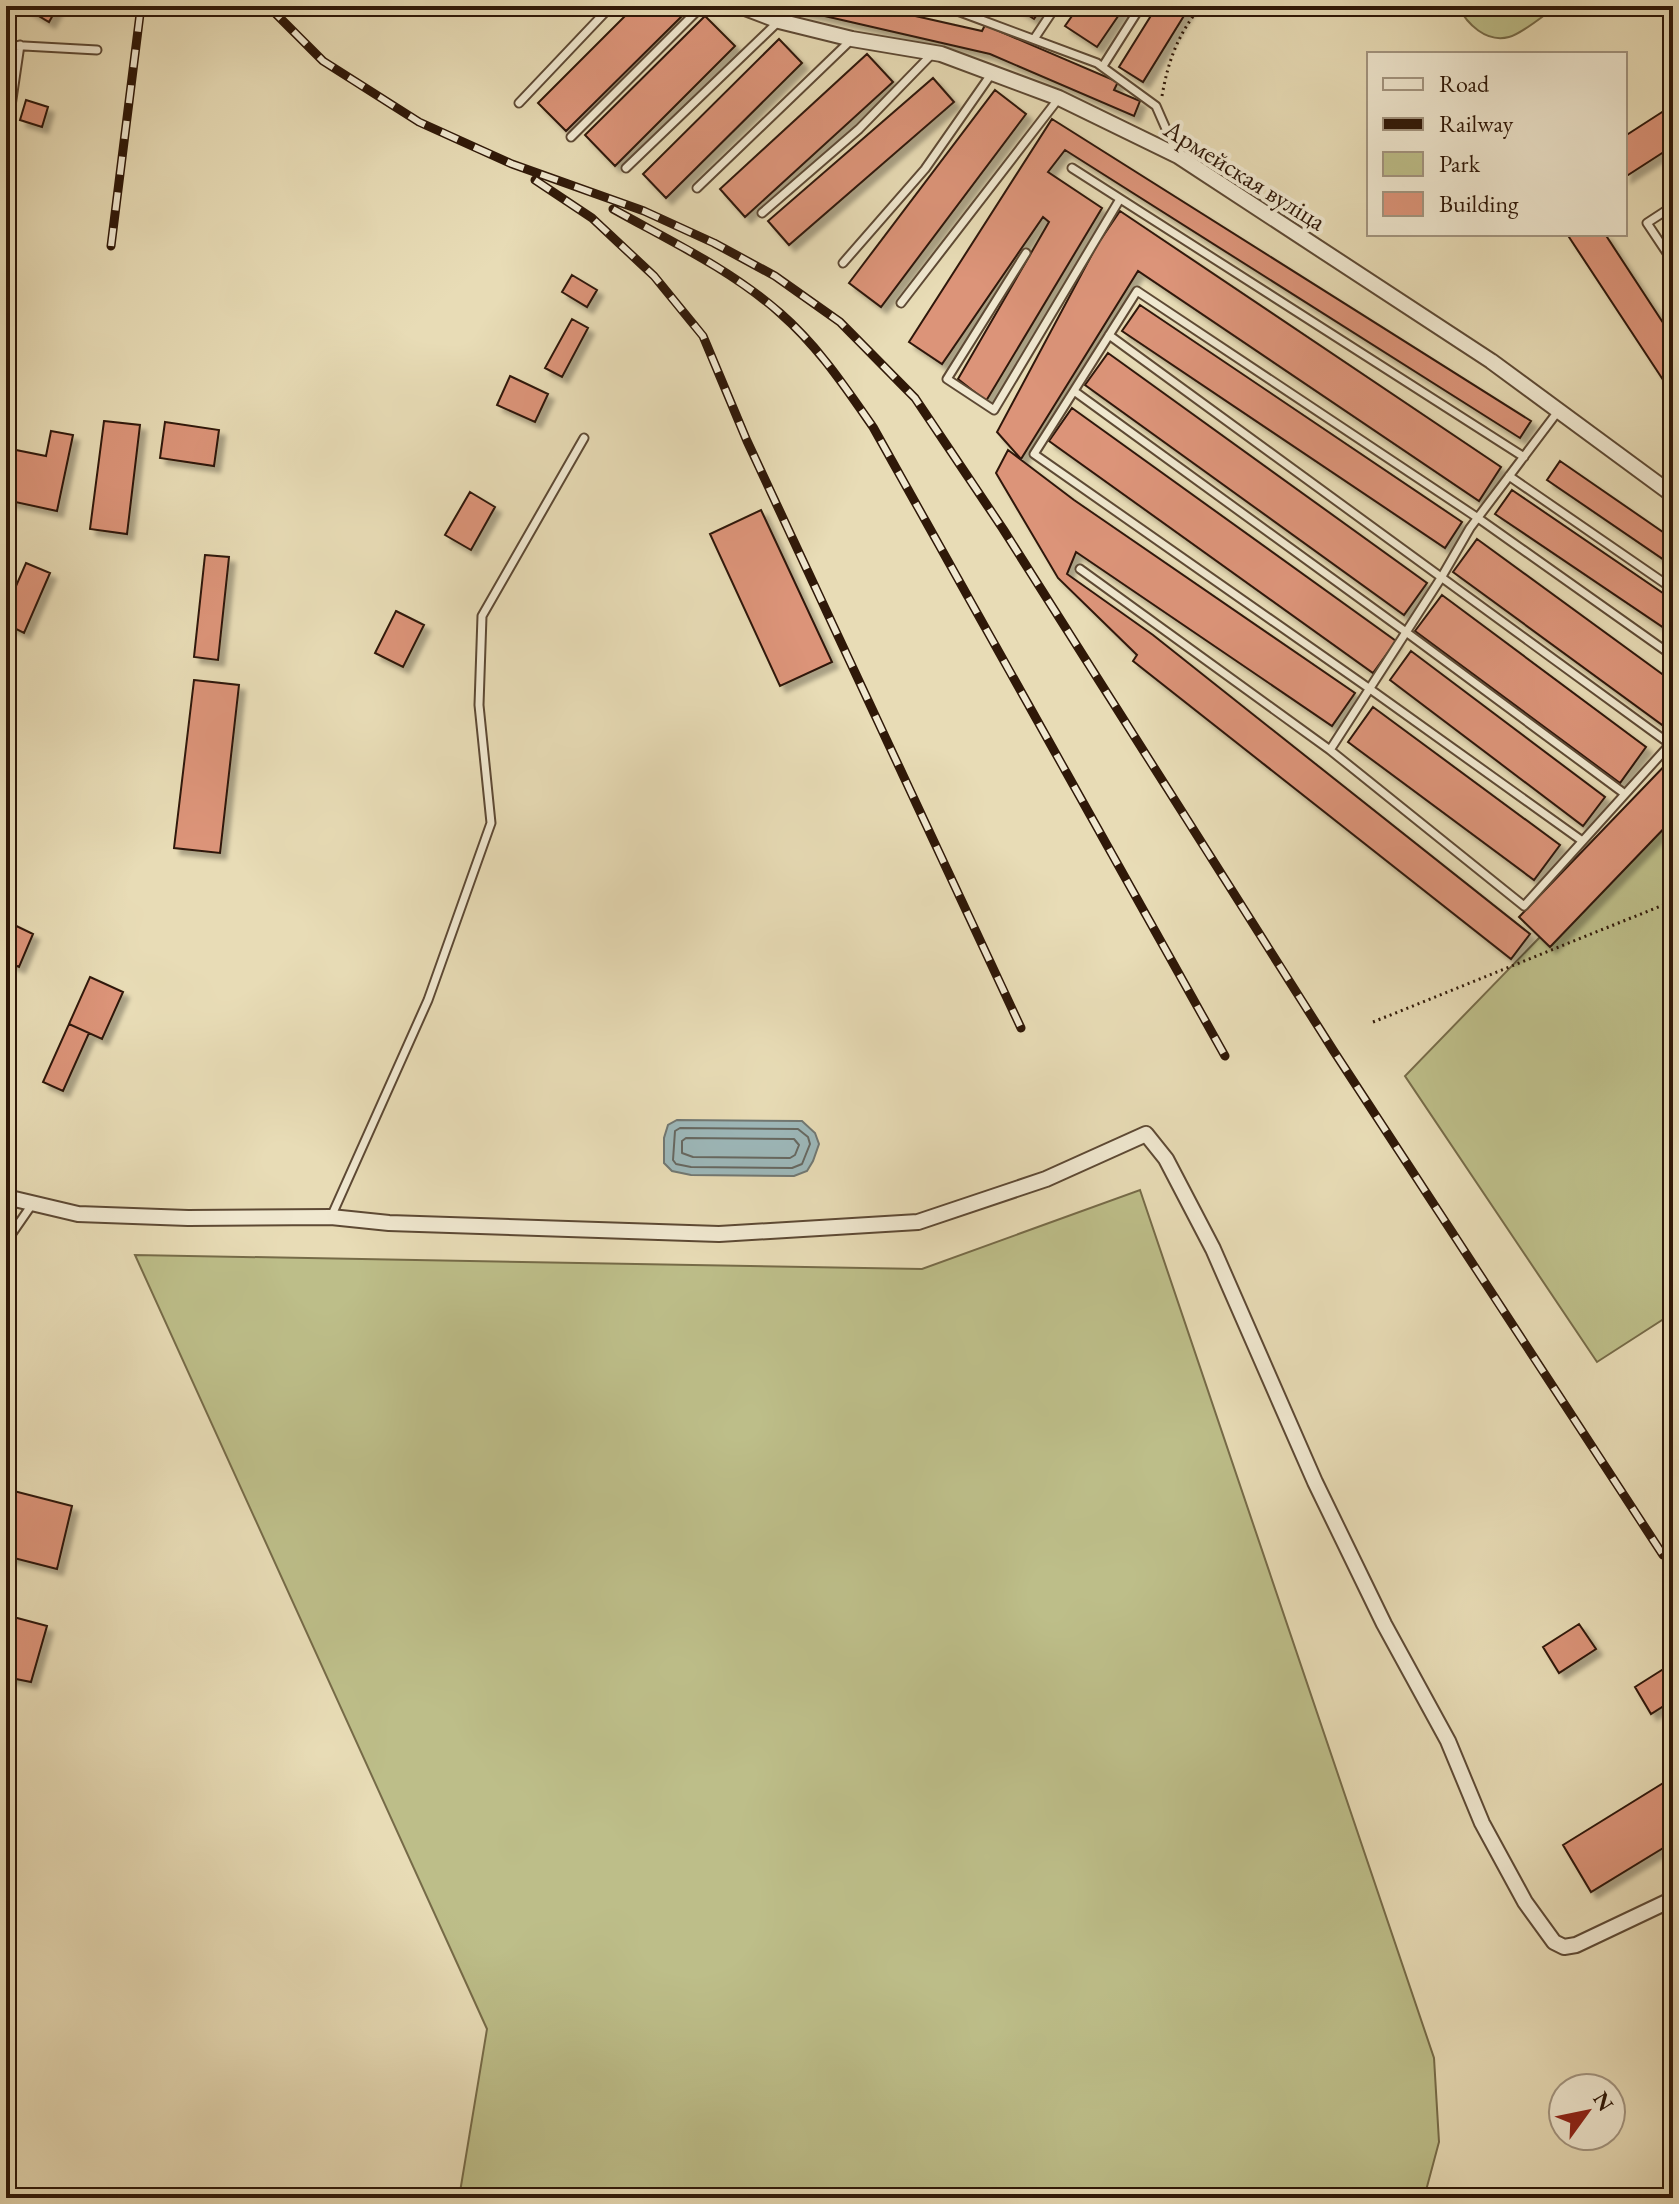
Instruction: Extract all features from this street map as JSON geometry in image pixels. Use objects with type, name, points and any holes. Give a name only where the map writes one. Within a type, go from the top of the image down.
[{"type":"street","name":"Армейская вуліца","points":[[740,6],[779,21],[852,39],[934,52],[1059,98],[1178,156],[1491,361],[1673,495]]},
{"type":"street","points":[[6,1197],[78,1214],[188,1218],[331,1217],[389,1223],[719,1234],[918,1222],[1046,1179],[1146,1134],[1166,1159],[1213,1249],[1315,1482],[1384,1624],[1448,1741],[1482,1823],[1525,1902],[1554,1942],[1564,1947],[1576,1945],[1673,1899]]},
{"type":"lane","points":[[519,103],[611,6]]},
{"type":"lane","points":[[571,137],[702,6]]},
{"type":"lane","points":[[944,6],[1103,66],[1156,106],[1178,156]]},
{"type":"lane","points":[[970,14],[976,6]]},
{"type":"lane","points":[[1034,39],[1056,6]]},
{"type":"lane","points":[[1103,66],[1141,6]]},
{"type":"lane","points":[[626,168],[779,21]]},
{"type":"lane","points":[[697,188],[852,39]]},
{"type":"lane","points":[[6,45],[97,50]]},
{"type":"lane","points":[[6,140],[20,45]]},
{"type":"lane","points":[[762,213],[859,129],[934,52]]},
{"type":"lane","points":[[843,263],[925,169],[992,73]]},
{"type":"lane","points":[[901,303],[1059,98]]},
{"type":"lane","points":[[1072,168],[1524,457]]},
{"type":"lane","points":[[1026,253],[947,379],[994,410],[1120,199]]},
{"type":"lane","points":[[1673,206],[1647,223],[1673,263]]},
{"type":"lane","points":[[1581,840],[1034,454],[1137,291],[1478,518],[1673,656]]},
{"type":"lane","points":[[1080,569],[1330,750],[1524,906],[1671,743],[1109,335]]},
{"type":"lane","points":[[1074,391],[1625,794]]},
{"type":"lane","points":[[1330,750],[1478,518],[1559,410]]},
{"type":"lane","points":[[331,1217],[428,1000],[491,823],[479,705],[482,616],[584,438]]},
{"type":"lane","points":[[1509,476],[1673,589]]},
{"type":"lane","points":[[6,1242],[33,1203]]},
{"type":"path","points":[[1162,99],[1168,60],[1201,6]]},
{"type":"path","points":[[1373,1022],[1673,901]]},
{"type":"green space","points":[[1458,6],[1557,6],[1520,32],[1501,38],[1485,35],[1478,30]]},
{"type":"green space","points":[[1673,800],[1673,1313],[1597,1362],[1405,1076]]},
{"type":"green space","points":[[1140,1190],[1434,2058],[1439,2142],[1424,2198],[459,2198],[487,2029],[135,1255],[922,1269]]},
{"type":"water","points":[[677,1120],[802,1121],[815,1133],[819,1144],[807,1171],[794,1176],[691,1175],[672,1171],[664,1163],[664,1138],[668,1125]]},
{"type":"building","points":[[22,6],[58,6],[49,22]]},
{"type":"building","points":[[635,6],[670,6],[681,17],[566,131],[538,103]]},
{"type":"building","points":[[781,6],[871,6],[982,31],[985,25],[1118,82],[1114,90],[1140,101],[1134,116],[990,54]]},
{"type":"building","points":[[1014,6],[1043,6],[1034,19]]},
{"type":"building","points":[[1079,6],[1125,6],[1097,47],[1065,26]]},
{"type":"building","points":[[1157,6],[1190,6],[1143,82],[1119,67]]},
{"type":"building","points":[[705,16],[735,46],[615,166],[585,135]]},
{"type":"building","points":[[779,39],[802,63],[666,198],[643,174]]},
{"type":"building","points":[[867,54],[893,82],[745,217],[720,189]]},
{"type":"building","points":[[933,78],[954,102],[789,245],[768,221]]},
{"type":"building","points":[[995,90],[1026,114],[881,307],[849,283]]},
{"type":"building","points":[[26,100],[48,107],[42,127],[20,120]]},
{"type":"building","points":[[1673,105],[1673,146],[1627,176],[1627,135]]},
{"type":"building","points":[[1052,119],[1531,421],[1520,438],[1065,150],[1048,172],[1102,208],[986,401],[958,379],[1049,222],[1043,217],[942,364],[909,342]]},
{"type":"building","points":[[1120,211],[1501,467],[1479,501],[1138,271],[1021,459],[997,432],[1097,245]]},
{"type":"building","points":[[1568,236],[1606,236],[1673,338],[1673,395]]},
{"type":"building","points":[[572,275],[597,290],[587,307],[562,292]]},
{"type":"building","points":[[1140,305],[1462,522],[1445,548],[1122,331]]},
{"type":"building","points":[[572,319],[588,328],[562,377],[545,368]]},
{"type":"building","points":[[1108,353],[1427,583],[1404,615],[1085,385]]},
{"type":"building","points":[[510,376],[548,394],[535,422],[497,405]]},
{"type":"building","points":[[1072,408],[1396,641],[1373,673],[1049,441]]},
{"type":"building","points":[[104,421],[140,425],[127,534],[90,529]]},
{"type":"building","points":[[165,422],[219,430],[214,466],[160,458]]},
{"type":"building","points":[[51,431],[73,435],[57,511],[6,500],[6,448],[46,456]]},
{"type":"building","points":[[1008,450],[1074,500],[1355,693],[1332,726],[1076,552],[1067,574],[1153,635],[1530,934],[1511,959],[1133,661],[1137,655],[1058,578],[996,473]]},
{"type":"building","points":[[1560,461],[1673,539],[1673,566],[1547,480]]},
{"type":"building","points":[[1512,490],[1673,600],[1673,634],[1495,514]]},
{"type":"building","points":[[470,492],[495,507],[471,550],[445,535]]},
{"type":"building","points":[[761,510],[832,662],[780,686],[710,534]]},
{"type":"building","points":[[1477,539],[1673,682],[1673,716],[1665,727],[1453,572]]},
{"type":"building","points":[[205,555],[229,557],[218,660],[194,657]]},
{"type":"building","points":[[26,563],[50,573],[24,633],[6,624],[6,609]]},
{"type":"building","points":[[1442,595],[1646,747],[1620,783],[1415,631]]},
{"type":"building","points":[[396,611],[424,625],[403,667],[375,653]]},
{"type":"building","points":[[1411,651],[1605,797],[1583,826],[1390,680]]},
{"type":"building","points":[[194,680],[239,685],[220,853],[174,848]]},
{"type":"building","points":[[1373,707],[1560,845],[1534,880],[1348,742]]},
{"type":"building","points":[[1673,757],[1673,819],[1550,947],[1519,917]]},
{"type":"building","points":[[6,921],[33,934],[19,967],[6,961]]},
{"type":"building","points":[[90,977],[123,992],[102,1039],[69,1024]]},
{"type":"building","points":[[69,1024],[89,1033],[63,1091],[43,1082]]},
{"type":"building","points":[[6,1489],[72,1506],[57,1569],[6,1556]]},
{"type":"building","points":[[6,1615],[47,1626],[31,1682],[6,1677]]},
{"type":"building","points":[[1579,1624],[1596,1649],[1559,1673],[1543,1647]]},
{"type":"building","points":[[1673,1663],[1673,1700],[1651,1714],[1635,1687]]},
{"type":"building","points":[[1673,1777],[1673,1842],[1591,1892],[1563,1845]]},
{"type":"railway","points":[[111,246],[141,6]]},
{"type":"railway","points":[[268,6],[323,61],[419,122],[512,164],[644,211],[714,243],[775,276],[840,322],[915,398],[1003,529],[1333,1050],[1663,1555]]},
{"type":"railway","points":[[535,180],[592,218],[654,276],[703,336],[747,441],[1021,1028]]},
{"type":"railway","points":[[613,209],[699,256],[761,297],[807,339],[841,382],[873,427],[1225,1056]]}]
